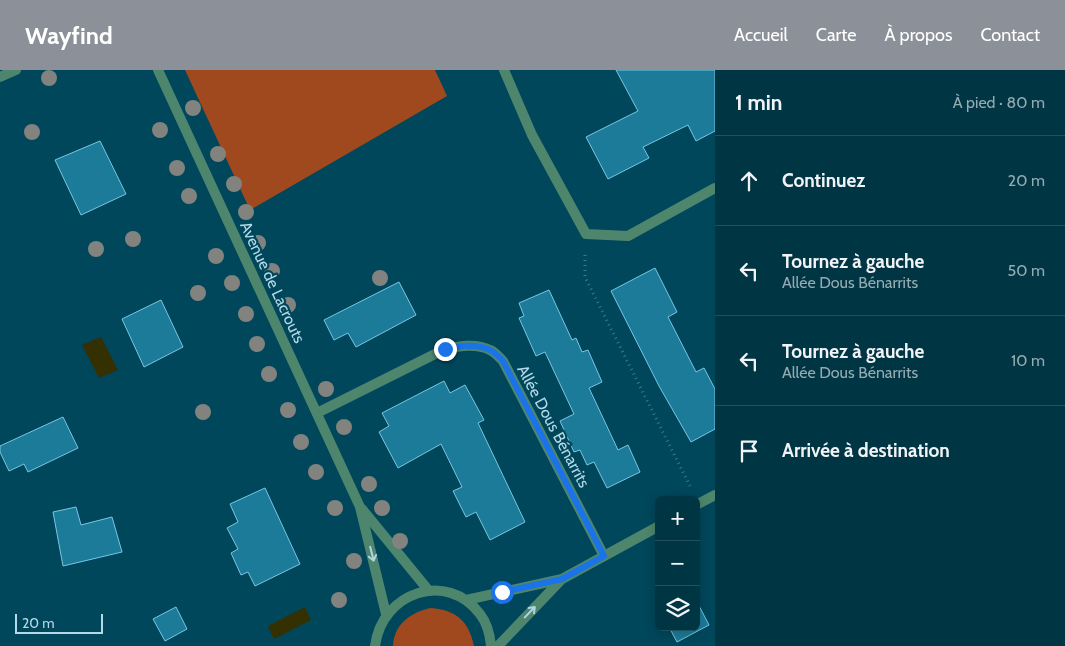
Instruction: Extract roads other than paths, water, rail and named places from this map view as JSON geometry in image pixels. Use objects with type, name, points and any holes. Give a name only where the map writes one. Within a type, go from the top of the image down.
[{"type":"street","points":[[0,77],[16,70]]},
{"type":"street","name":"Avenue de Lacrouts","points":[[158,70],[360,507],[386,614]]},
{"type":"street","points":[[504,70],[532,134],[586,234],[628,236],[715,188]]},
{"type":"street","name":"Allée Dous Bénarrits","points":[[317,413],[445,349],[461,345],[492,350],[503,361],[604,556]]},
{"type":"street","points":[[700,503],[715,495]]},
{"type":"street","name":"Avenue de Lacrouts","points":[[360,507],[429,591]]},
{"type":"street","points":[[466,600],[562,579],[655,528]]},
{"type":"street","points":[[498,646],[562,579]]},
{"type":"street","points":[[376,646],[377,632],[386,614],[398,602],[412,595],[429,591],[448,592],[466,600],[480,614],[489,632],[491,646]]}]
